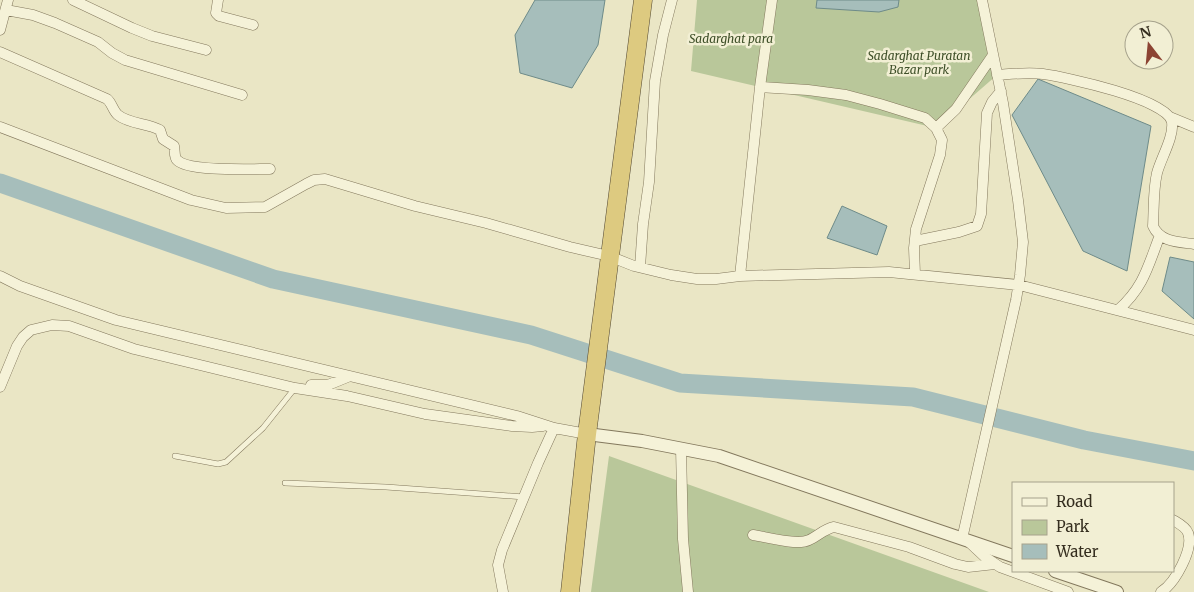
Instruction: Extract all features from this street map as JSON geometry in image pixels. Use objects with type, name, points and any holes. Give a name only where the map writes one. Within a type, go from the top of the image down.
[{"type":"highway","points":[[570,592],[609,256],[643,0]]},
{"type":"street","points":[[73,0],[152,36],[206,50]]},
{"type":"street","points":[[218,0],[216,13],[219,16],[253,25]]},
{"type":"street","points":[[640,267],[643,224],[649,182],[655,81],[663,35],[672,0]]},
{"type":"street","points":[[740,276],[760,87],[772,0]]},
{"type":"street","points":[[965,540],[1019,285],[1023,242],[1001,91],[982,0]]},
{"type":"street","points":[[0,30],[7,5],[98,42],[125,60],[242,95]]},
{"type":"street","points":[[0,52],[107,99],[112,103],[118,115],[125,119],[160,130],[164,139],[174,146],[175,157],[178,162],[200,167],[270,169]]},
{"type":"street","points":[[936,128],[956,109],[993,55]]},
{"type":"street","points":[[997,75],[1042,74],[1094,85],[1143,100],[1158,106],[1166,112],[1172,122],[1171,132],[1157,174],[1153,226],[1156,233],[1172,241],[1194,244]]},
{"type":"street","points":[[760,87],[808,90],[846,96],[925,118],[936,128],[942,140],[940,155],[916,229],[915,274]]},
{"type":"street","points":[[915,241],[959,232],[977,226],[981,214],[987,113],[992,102],[1001,91]]},
{"type":"street","points":[[1170,117],[1194,127]]},
{"type":"street","points":[[0,127],[191,200],[226,208],[262,208],[314,180],[325,179],[415,206],[486,223],[609,256],[640,267],[691,279],[889,272],[915,274],[1019,285],[1194,330]]},
{"type":"street","points":[[1118,310],[1132,298],[1143,280],[1160,235]]},
{"type":"street","points":[[0,276],[20,286],[116,320],[517,416],[551,427]]},
{"type":"street","points":[[0,387],[17,346],[23,337],[31,330],[52,324],[68,326],[134,349],[291,388],[347,396],[425,414],[512,426],[588,428],[719,456],[1012,556]]},
{"type":"street","points":[[291,388],[298,384],[328,385],[350,376]]},
{"type":"street","points":[[503,592],[498,565],[502,550],[551,427]]},
{"type":"street","points":[[681,448],[683,538],[688,592]]},
{"type":"street","points":[[1160,592],[1170,584],[1182,568],[1190,542],[1190,534],[1174,521]]},
{"type":"street","points":[[753,535],[798,542],[807,541],[828,528],[834,527],[909,547],[968,567],[995,564]]},
{"type":"street","points":[[965,540],[995,564],[1012,571]]},
{"type":"street","points":[[1013,572],[1068,592]]},
{"type":"street","points":[[1058,572],[1117,592]]},
{"type":"lane","points":[[175,456],[218,464],[226,462],[262,428],[291,388]]},
{"type":"lane","points":[[285,483],[386,487],[524,497]]},
{"type":"green space","name":"Sadarghat Puratan Bazar park","points":[[697,0],[981,0],[997,75],[936,128],[691,71]]},
{"type":"green space","points":[[609,456],[989,592],[591,592]]},
{"type":"water","points":[[535,0],[605,0],[598,45],[572,88],[520,73],[515,35]]},
{"type":"water","points":[[817,0],[899,0],[898,7],[879,12],[816,8]]},
{"type":"water","points":[[1038,79],[1151,126],[1127,271],[1083,251],[1012,115]]},
{"type":"water","points":[[842,206],[887,226],[877,255],[827,238]]},
{"type":"water","points":[[1170,257],[1194,262],[1194,319],[1162,291]]},
{"type":"waterway","points":[[0,183],[273,279],[531,335],[680,383],[913,397],[1084,440],[1194,461]]},
{"type":"park label","name":"Sadarghat para","points":[[731,38]]}]
